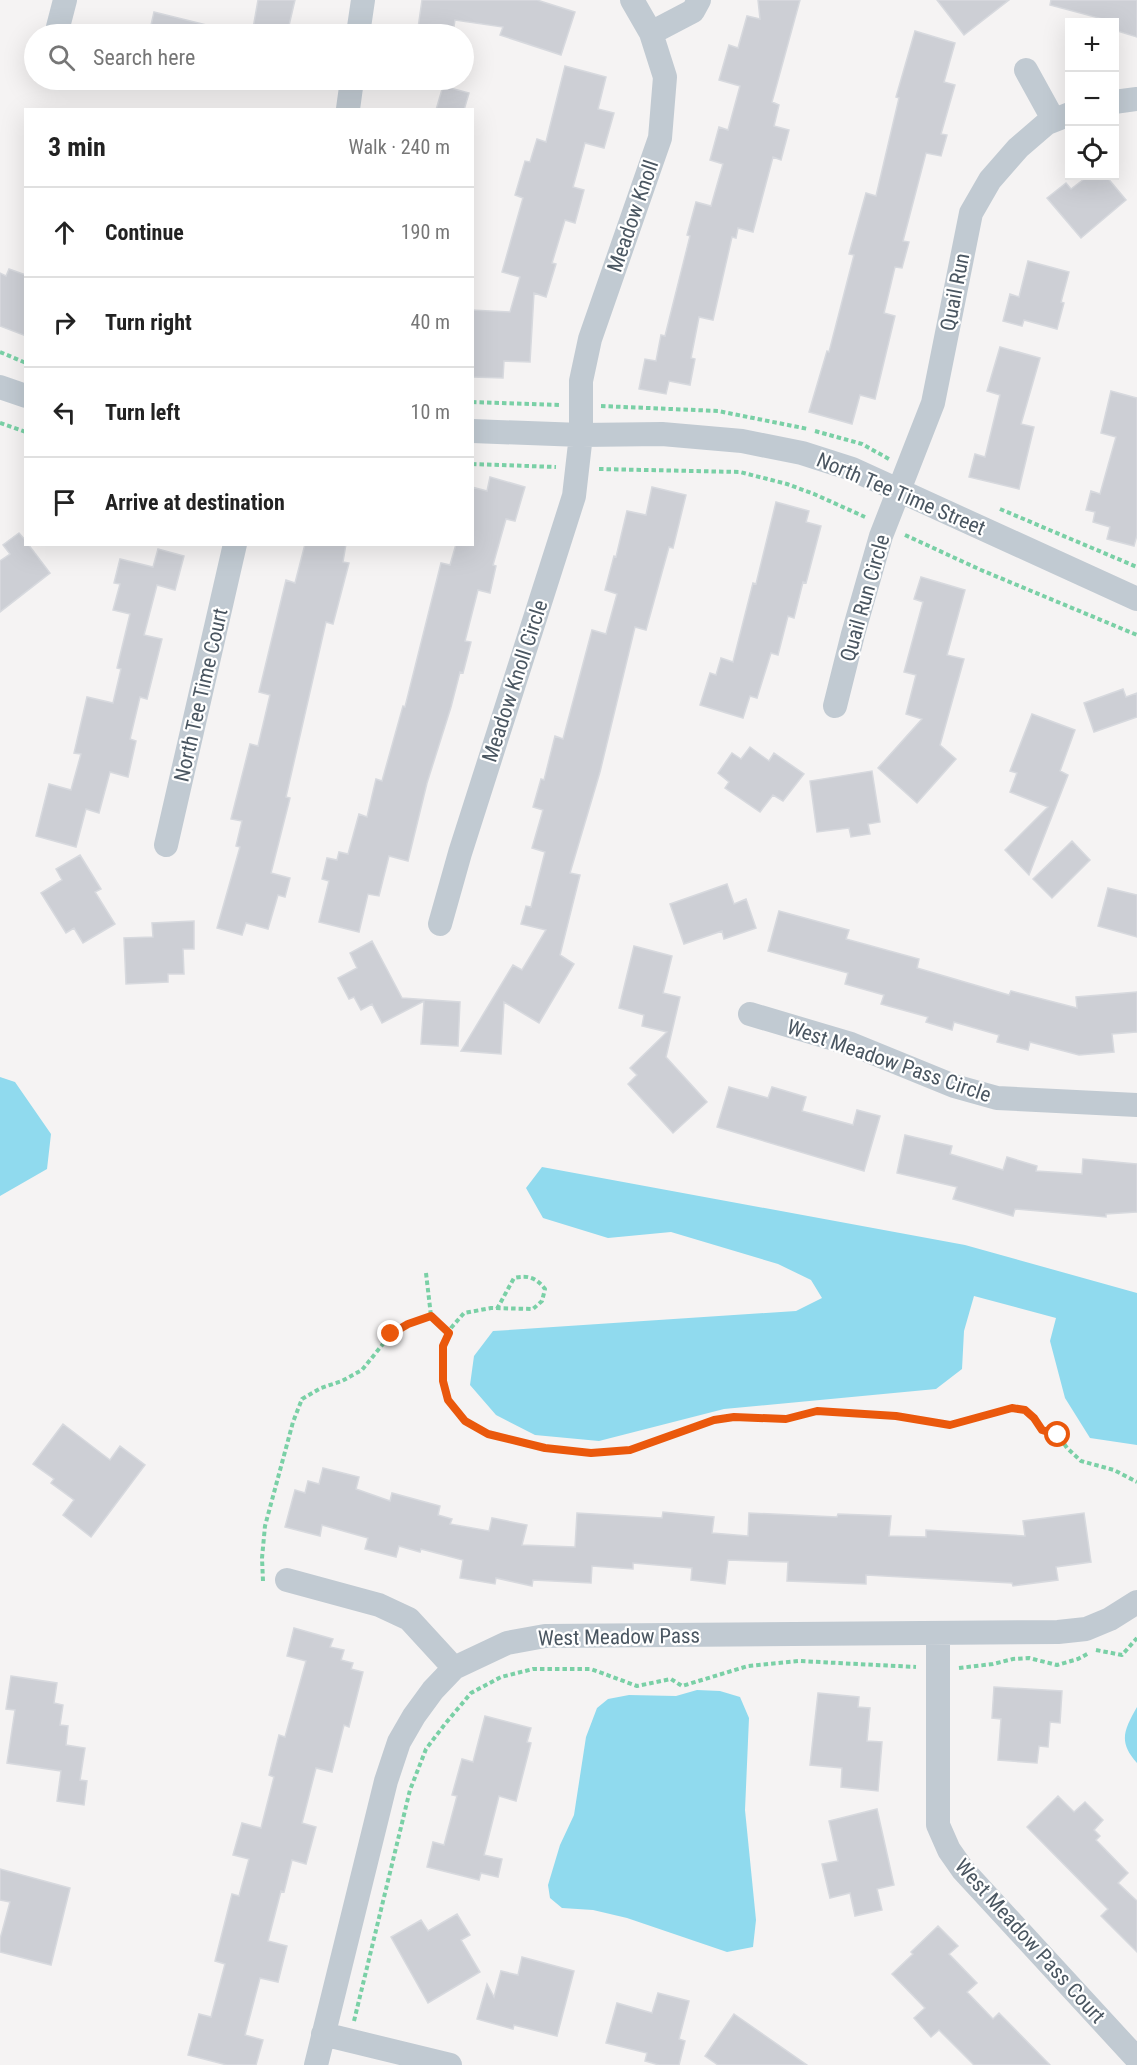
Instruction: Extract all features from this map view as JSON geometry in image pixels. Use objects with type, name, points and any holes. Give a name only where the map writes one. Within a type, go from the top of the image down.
[{"type":"street","points":[[59,24],[64,0]]},
{"type":"street","points":[[359,24],[363,0]]},
{"type":"street","name":"Meadow Knoll","points":[[581,435],[581,381],[590,339],[660,138],[665,77],[651,33],[632,0]]},
{"type":"street","points":[[651,33],[693,11],[699,0]]},
{"type":"street","points":[[1026,70],[1061,116]]},
{"type":"street","points":[[348,108],[351,90]]},
{"type":"street","points":[[1119,101],[1137,99]]},
{"type":"street","name":"Quail Run","points":[[899,490],[933,403],[971,213],[990,180],[1018,148],[1061,116]]},
{"type":"street","points":[[0,387],[24,395]]},
{"type":"street","name":"North Tee Time Street","points":[[474,431],[581,435],[662,434],[742,441],[812,456],[852,469],[1137,599]]},
{"type":"street","name":"Meadow Knoll Circle","points":[[440,924],[460,852],[574,496],[581,435]]},
{"type":"street","name":"Quail Run Circle","points":[[836,706],[853,634],[885,526],[899,490]]},
{"type":"street","name":"North Tee Time Court","points":[[166,845],[235,546]]},
{"type":"street","name":"West Meadow Pass Circle","points":[[750,1014],[851,1044],[954,1086],[997,1098],[1137,1105]]},
{"type":"street","points":[[277,1585],[379,1605],[409,1619],[454,1668]]},
{"type":"street","name":"West Meadow Pass","points":[[316,2065],[386,1781],[399,1742],[433,1690],[454,1668],[507,1643],[545,1635],[1058,1632],[1086,1629],[1110,1619],[1137,1602]]},
{"type":"street","name":"West Meadow Pass Court","points":[[938,1633],[938,1825],[949,1850],[963,1870],[1137,2059]]},
{"type":"street","points":[[323,2034],[450,2065]]},
{"type":"path","points":[[0,352],[24,362]]},
{"type":"path","points":[[0,423],[24,431]]},
{"type":"path","points":[[474,464],[740,472],[787,484],[814,494],[981,570],[1137,635]]},
{"type":"path","points":[[426,1273],[431,1316],[449,1333]]},
{"type":"path","points":[[497,1309],[514,1278],[525,1276],[539,1282],[544,1289],[542,1301],[533,1309],[497,1309],[464,1313],[449,1333],[443,1346],[443,1381],[448,1400],[465,1421],[488,1434],[545,1448],[591,1453],[630,1450],[714,1420],[734,1417],[786,1419],[817,1411],[896,1416],[950,1425],[1012,1408],[1025,1410],[1042,1430],[1058,1435],[1067,1448],[1081,1461],[1114,1470],[1137,1482]]},
{"type":"path","points":[[277,1585],[263,1583],[262,1558],[265,1526],[293,1422],[302,1399],[363,1370],[391,1334],[408,1324],[431,1316]]},
{"type":"path","points":[[350,2040],[410,1791],[426,1749],[471,1694],[501,1677],[533,1669],[591,1669],[637,1686],[671,1679],[682,1686],[748,1666],[799,1661],[966,1668],[1029,1658],[1057,1665],[1078,1659],[1093,1650],[1122,1655],[1137,1638]]},
{"type":"water","points":[[0,1077],[15,1082],[51,1134],[47,1169],[0,1196]]},
{"type":"water","points":[[542,1167],[965,1245],[1137,1293],[1137,1445],[1090,1438],[1065,1398],[1050,1341],[1056,1318],[974,1296],[964,1331],[962,1369],[936,1389],[724,1409],[599,1441],[535,1435],[496,1415],[470,1385],[474,1356],[493,1331],[796,1311],[822,1298],[811,1280],[778,1264],[671,1232],[608,1238],[543,1218],[526,1188]]},
{"type":"water","points":[[697,1690],[720,1691],[740,1697],[749,1718],[745,1810],[756,1920],[753,1947],[727,1952],[627,1918],[593,1910],[562,1908],[550,1898],[548,1885],[560,1845],[574,1815],[586,1737],[597,1708],[608,1699],[629,1695],[676,1696]]},
{"type":"water","points":[[1137,1707],[1137,1763],[1127,1749],[1125,1736]]},
{"type":"building","points":[[258,0],[295,0],[289,24],[254,24]]},
{"type":"building","points":[[422,0],[537,0],[575,12],[561,55],[500,35],[503,27],[455,20],[454,24],[419,24]]},
{"type":"building","points":[[758,0],[800,0],[772,102],[779,105],[774,126],[789,130],[781,160],[773,157],[753,232],[738,228],[736,238],[732,237],[713,320],[699,317],[691,358],[695,359],[690,385],[669,381],[666,394],[639,389],[645,359],[656,361],[661,335],[665,336],[690,236],[687,235],[696,202],[711,206],[723,164],[710,160],[719,127],[728,130],[740,86],[719,80],[729,45],[738,48],[747,16],[760,19]]},
{"type":"building","points":[[937,0],[1009,0],[964,35]]},
{"type":"building","points":[[1051,0],[1137,0],[1137,37],[1119,32],[1119,18],[1099,18],[1050,5]]},
{"type":"building","points":[[154,12],[203,24],[151,24]]},
{"type":"building","points":[[915,31],[955,43],[944,82],[955,85],[941,134],[947,135],[941,156],[926,153],[903,241],[909,242],[902,268],[895,267],[884,313],[895,316],[875,399],[860,395],[852,424],[809,412],[827,351],[829,352],[854,255],[849,254],[866,193],[876,196],[899,98],[896,97]]},
{"type":"building","points":[[565,66],[606,77],[598,109],[614,113],[604,148],[585,143],[573,187],[584,190],[575,223],[565,220],[552,263],[556,264],[546,297],[534,293],[530,362],[504,361],[503,378],[474,377],[474,310],[510,312],[520,277],[502,272],[523,198],[515,195],[525,161],[530,162],[537,139],[546,142]]},
{"type":"building","points":[[442,90],[469,93],[465,108],[437,108]]},
{"type":"building","points":[[1083,180],[1109,180],[1126,200],[1081,238],[1047,198],[1066,183],[1071,189]]},
{"type":"building","points":[[1028,261],[1069,272],[1057,329],[1024,320],[1022,326],[1003,321],[1010,294],[1019,297]]},
{"type":"building","points":[[9,269],[24,274],[24,335],[0,326],[0,273],[6,276]]},
{"type":"building","points":[[1000,347],[1040,358],[1021,424],[1034,427],[1019,489],[969,477],[975,454],[985,457],[1000,395],[987,391]]},
{"type":"building","points":[[1111,391],[1137,398],[1137,535],[1134,546],[1107,539],[1110,527],[1093,522],[1095,512],[1086,510],[1091,491],[1100,494],[1116,437],[1101,433]]},
{"type":"building","points":[[490,477],[525,487],[515,521],[506,519],[493,565],[496,566],[490,593],[478,590],[465,641],[471,642],[463,673],[460,672],[427,783],[408,861],[389,856],[379,896],[368,894],[359,932],[319,922],[329,881],[322,879],[327,858],[337,860],[339,852],[348,854],[359,814],[367,817],[376,779],[382,781],[403,706],[405,707],[441,563],[450,565],[455,546],[474,546],[474,488],[487,491]]},
{"type":"building","points":[[652,487],[686,495],[673,548],[669,547],[646,630],[635,627],[600,772],[570,873],[580,875],[560,955],[574,964],[539,1023],[504,1002],[501,1054],[461,1051],[513,965],[522,970],[546,930],[521,924],[526,906],[531,907],[545,852],[532,848],[543,810],[533,807],[541,779],[544,780],[555,736],[563,739],[592,630],[606,634],[617,594],[605,590],[627,511],[646,515]]},
{"type":"building","points":[[776,502],[809,511],[806,522],[821,526],[794,618],[788,616],[778,655],[771,653],[757,698],[750,696],[743,718],[700,705],[710,673],[716,675],[721,658],[733,662],[753,583],[756,584]]},
{"type":"building","points":[[19,533],[24,539],[24,546],[30,546],[50,573],[0,612],[0,561],[10,554],[3,545]]},
{"type":"building","points":[[304,546],[346,546],[343,562],[349,563],[333,624],[326,622],[286,797],[290,798],[271,873],[290,878],[285,897],[278,895],[268,929],[246,923],[242,935],[217,928],[240,847],[236,846],[242,821],[231,819],[250,744],[258,746],[270,695],[259,692],[286,580],[295,583]]},
{"type":"building","points":[[158,549],[184,556],[175,590],[157,585],[144,635],[162,639],[147,699],[140,697],[130,739],[136,741],[128,777],[110,772],[99,813],[86,809],[76,847],[36,836],[49,784],[71,790],[81,754],[74,753],[87,697],[113,703],[121,669],[117,668],[130,614],[113,610],[120,584],[114,583],[120,559],[153,567]]},
{"type":"building","points":[[921,577],[965,590],[947,655],[964,659],[940,745],[956,759],[917,803],[878,768],[922,719],[906,714],[916,675],[904,672],[923,602],[914,599]]},
{"type":"building","points":[[1123,689],[1126,697],[1137,693],[1137,717],[1094,732],[1084,703]]},
{"type":"building","points":[[1032,714],[1075,730],[1060,771],[1068,775],[1029,875],[1005,850],[1048,807],[1010,792],[1017,773],[1010,771]]},
{"type":"building","points":[[750,747],[769,761],[774,753],[804,774],[783,801],[773,795],[760,812],[725,788],[729,782],[718,773],[732,753],[741,759]]},
{"type":"building","points":[[872,771],[880,822],[868,824],[870,834],[851,837],[849,828],[817,832],[810,781]]},
{"type":"building","points":[[1072,841],[1090,860],[1052,898],[1033,879]]},
{"type":"building","points":[[80,855],[101,889],[95,892],[115,924],[83,943],[74,928],[66,933],[41,893],[62,880],[56,869]]},
{"type":"building","points":[[727,884],[734,904],[746,899],[756,928],[724,939],[722,931],[684,944],[670,904]]},
{"type":"building","points":[[1108,888],[1137,895],[1137,937],[1098,926]]},
{"type":"building","points":[[779,911],[849,930],[846,939],[919,959],[917,968],[1009,995],[1011,991],[1077,1008],[1076,997],[1137,992],[1137,1032],[1112,1034],[1114,1052],[1079,1055],[1030,1042],[1028,1050],[997,1042],[999,1035],[954,1022],[952,1030],[926,1022],[928,1017],[881,1004],[884,995],[845,984],[848,973],[768,951]]},
{"type":"building","points":[[194,921],[194,949],[183,949],[184,974],[168,974],[168,982],[126,984],[124,938],[153,937],[152,923]]},
{"type":"building","points":[[372,941],[402,998],[460,1002],[458,1046],[421,1044],[424,1001],[382,1023],[372,1004],[361,1010],[354,997],[349,999],[338,978],[357,968],[350,953]]},
{"type":"building","points":[[634,946],[672,956],[663,993],[680,997],[666,1057],[707,1102],[673,1133],[628,1084],[637,1075],[630,1068],[667,1032],[642,1026],[644,1015],[619,1008]]},
{"type":"building","points":[[729,1087],[768,1098],[772,1087],[806,1097],[802,1111],[853,1125],[857,1110],[880,1116],[864,1171],[717,1127]]},
{"type":"building","points":[[905,1135],[952,1146],[950,1154],[1003,1170],[1007,1157],[1037,1166],[1036,1171],[1082,1174],[1083,1159],[1137,1164],[1137,1212],[1106,1214],[1106,1217],[1015,1209],[1013,1216],[953,1199],[957,1187],[897,1173]]},
{"type":"building","points":[[63,1424],[110,1460],[120,1446],[145,1465],[91,1537],[63,1515],[74,1500],[51,1483],[54,1479],[33,1464]]},
{"type":"building","points":[[323,1468],[359,1477],[356,1489],[390,1501],[392,1493],[440,1506],[438,1515],[452,1519],[450,1524],[489,1531],[492,1518],[527,1525],[522,1545],[575,1547],[577,1513],[662,1518],[663,1512],[714,1517],[712,1533],[748,1536],[749,1513],[837,1517],[838,1514],[891,1516],[889,1536],[926,1537],[926,1530],[1025,1536],[1023,1521],[1084,1513],[1091,1562],[1056,1567],[1058,1580],[1013,1586],[1012,1583],[866,1575],[866,1584],[787,1581],[788,1562],[728,1560],[725,1584],[691,1580],[692,1568],[633,1563],[633,1569],[592,1566],[591,1583],[533,1580],[532,1586],[496,1578],[495,1584],[460,1578],[463,1560],[399,1546],[396,1557],[365,1549],[368,1538],[322,1525],[320,1536],[285,1527],[295,1490],[305,1493],[308,1481],[319,1484]]},
{"type":"building","points":[[294,1628],[333,1639],[330,1647],[344,1650],[341,1660],[353,1663],[351,1669],[363,1672],[349,1727],[344,1725],[332,1772],[316,1768],[302,1823],[316,1827],[306,1864],[292,1860],[284,1892],[281,1891],[268,1941],[287,1946],[278,1982],[260,1978],[245,2035],[263,2040],[256,2065],[227,2065],[188,2055],[199,2014],[211,2017],[225,1964],[215,1961],[232,1894],[239,1896],[249,1859],[233,1855],[242,1823],[261,1828],[274,1777],[269,1775],[279,1735],[285,1737],[306,1661],[287,1656]]},
{"type":"building","points":[[11,1676],[57,1683],[54,1703],[63,1705],[60,1725],[68,1726],[66,1745],[85,1748],[80,1780],[87,1781],[84,1805],[57,1801],[61,1771],[7,1763],[15,1710],[6,1709]]},
{"type":"building","points":[[994,1687],[1062,1691],[1060,1723],[1050,1722],[1048,1747],[1039,1746],[1037,1763],[998,1760],[1001,1719],[992,1718]]},
{"type":"building","points":[[818,1693],[859,1697],[858,1707],[870,1708],[867,1741],[882,1742],[878,1791],[841,1787],[842,1768],[810,1765]]},
{"type":"building","points":[[485,1716],[531,1728],[527,1742],[531,1743],[516,1801],[499,1796],[484,1855],[502,1859],[498,1877],[481,1873],[479,1880],[427,1867],[433,1842],[444,1845],[457,1796],[452,1795],[462,1759],[473,1762]]},
{"type":"building","points":[[1058,1796],[1074,1812],[1085,1802],[1103,1820],[1094,1830],[1100,1836],[1096,1840],[1128,1873],[1118,1883],[1137,1901],[1137,1952],[1101,1916],[1108,1909],[1027,1827]]},
{"type":"building","points":[[877,1809],[894,1885],[877,1889],[882,1910],[855,1916],[850,1893],[830,1898],[822,1864],[838,1861],[829,1821]]},
{"type":"building","points":[[0,1869],[70,1888],[51,1965],[0,1952],[0,1939],[10,1902],[0,1900]]},
{"type":"building","points":[[457,1914],[470,1935],[461,1940],[480,1972],[428,2003],[391,1937],[421,1920],[428,1931]]},
{"type":"building","points":[[938,1926],[958,1946],[949,1954],[977,1983],[967,1992],[993,2019],[999,2013],[1050,2065],[974,2065],[939,2030],[931,2037],[914,2018],[925,2008],[892,1974]]},
{"type":"building","points":[[522,1957],[574,1971],[557,2036],[514,2025],[513,2029],[477,2019],[487,1984],[494,1997],[501,1971],[518,1975]]},
{"type":"building","points":[[658,1993],[689,2001],[679,2039],[685,2041],[679,2065],[659,2065],[645,2061],[647,2053],[606,2043],[617,2003],[652,2013]]},
{"type":"building","points":[[734,2014],[807,2065],[718,2065],[705,2056]]},
{"type":"route","points":[[391,1334],[408,1324],[431,1316],[449,1333],[443,1346],[443,1381],[448,1400],[465,1421],[488,1434],[545,1448],[591,1453],[630,1450],[714,1420],[734,1417],[763,1420],[786,1419],[817,1411],[896,1416],[950,1425],[1012,1408],[1025,1410],[1042,1430],[1058,1435]]}]
